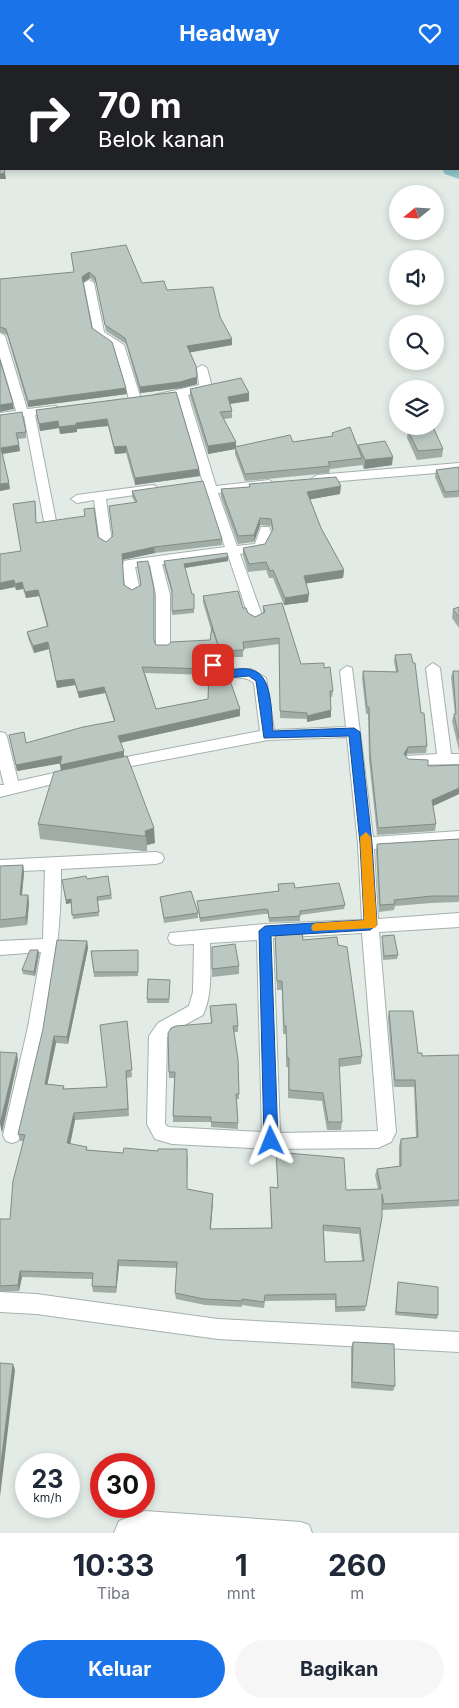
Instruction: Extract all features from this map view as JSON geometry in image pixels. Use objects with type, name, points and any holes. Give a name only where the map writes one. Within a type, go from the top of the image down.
[{"type":"street","points":[[89,283],[99,334],[119,345],[130,400],[182,393],[203,387],[205,380],[202,368]]},
{"type":"street","points":[[0,336],[11,379],[26,412],[50,521]]},
{"type":"street","points":[[182,393],[206,484],[256,618]]},
{"type":"street","points":[[0,416],[67,407]]},
{"type":"street","points":[[302,481],[459,467]]},
{"type":"street","points":[[206,484],[282,482]]},
{"type":"street","points":[[77,499],[164,487]]},
{"type":"street","points":[[100,497],[106,543]]},
{"type":"street","points":[[133,591],[128,566],[154,559],[262,546],[264,530]]},
{"type":"street","points":[[154,559],[162,595],[163,647]]},
{"type":"street","points":[[213,665],[216,672],[224,675],[250,673],[257,675],[261,681],[268,735]]},
{"type":"street","points":[[412,760],[452,759],[433,668]]},
{"type":"street","points":[[202,936],[201,992],[198,1010],[164,1028],[158,1036],[156,1124],[164,1135],[271,1141],[378,1139],[385,1136],[387,1132],[370,925],[366,843],[347,671]]},
{"type":"street","points":[[0,737],[6,790],[90,770],[268,735],[354,732]]},
{"type":"street","points":[[366,843],[459,837]]},
{"type":"street","points":[[0,866],[156,858]]},
{"type":"street","points":[[12,1135],[38,1017],[50,945],[53,916],[53,863]]},
{"type":"street","points":[[176,938],[459,920]]},
{"type":"street","points":[[265,931],[271,1141]]},
{"type":"street","points":[[0,948],[50,945]]},
{"type":"street","points":[[0,1302],[36,1304],[218,1329],[459,1342]]},
{"type":"street","points":[[125,1533],[126,1529],[145,1522],[301,1533]]},
{"type":"building","points":[[0,170],[4,170],[5,173],[0,174]]},
{"type":"building","points":[[126,245],[142,283],[164,281],[167,290],[213,287],[220,317],[232,339],[187,346],[196,366],[197,377],[180,382],[140,387],[125,338],[105,325],[95,277],[89,272],[82,277],[92,328],[112,342],[126,388],[28,401],[6,329],[0,327],[0,279],[74,272],[71,253]]},
{"type":"building","points":[[0,360],[13,403],[0,405]]},
{"type":"building","points":[[241,378],[249,393],[228,397],[232,411],[220,412],[236,442],[208,446],[190,389]]},
{"type":"building","points":[[176,392],[199,469],[135,478],[126,446],[114,447],[107,419],[59,427],[58,421],[39,424],[36,410]]},
{"type":"building","points":[[22,412],[26,432],[16,433],[19,445],[1,448],[9,483],[0,484],[0,415]]},
{"type":"building","points":[[350,427],[362,458],[328,462],[330,466],[245,474],[235,447],[290,435],[293,442],[333,436],[332,433]]},
{"type":"building","points":[[410,435],[437,435],[443,449],[418,451]]},
{"type":"building","points":[[385,441],[393,457],[365,460],[358,445]]},
{"type":"building","points":[[459,467],[459,491],[445,492],[436,470]]},
{"type":"building","points":[[336,477],[341,486],[307,492],[321,528],[344,570],[304,576],[309,594],[285,598],[273,570],[270,571],[266,562],[249,564],[243,548],[265,544],[273,529],[271,519],[260,518],[254,535],[238,536],[221,489],[250,487],[249,484]]},
{"type":"building","points":[[203,481],[222,539],[154,547],[122,554],[124,585],[132,590],[141,585],[137,562],[148,561],[154,589],[154,640],[156,645],[168,645],[171,642],[210,640],[212,628],[218,645],[203,596],[238,591],[243,608],[246,608],[248,613],[255,617],[265,612],[263,606],[282,603],[301,664],[324,663],[324,668],[330,667],[333,691],[330,691],[331,710],[307,716],[307,713],[280,711],[279,638],[243,642],[244,650],[220,651],[223,661],[219,654],[214,652],[205,657],[209,669],[227,672],[240,709],[118,736],[124,751],[60,765],[62,756],[16,765],[9,735],[24,732],[26,743],[83,727],[115,721],[104,687],[78,692],[74,679],[56,681],[48,642],[33,646],[27,632],[48,626],[38,590],[25,592],[22,582],[15,584],[14,580],[0,583],[0,554],[21,551],[13,504],[35,501],[36,523],[85,516],[84,509],[94,508],[98,537],[106,542],[113,536],[109,506],[137,502],[132,491]],"holes":[[[142,667],[209,669],[208,699],[156,709]]]},
{"type":"building","points":[[227,553],[228,557],[184,564],[192,594],[194,594],[194,609],[172,611],[172,590],[164,561]]},
{"type":"building","points":[[459,607],[459,617],[453,609]]},
{"type":"building","points":[[411,654],[413,663],[415,663],[421,713],[424,713],[427,746],[408,747],[404,754],[408,759],[428,760],[428,766],[459,765],[459,788],[432,800],[436,824],[378,828],[370,753],[369,707],[367,707],[363,671],[398,672],[395,655]]},
{"type":"building","points":[[453,671],[459,671],[459,738],[454,714],[456,714]]},
{"type":"building","points":[[127,756],[154,828],[145,831],[146,836],[38,824],[54,772]]},
{"type":"building","points":[[459,839],[459,896],[432,896],[394,900],[395,904],[380,905],[377,844]]},
{"type":"building","points":[[23,865],[20,895],[28,895],[26,917],[0,920],[0,866]]},
{"type":"building","points":[[86,876],[87,879],[108,876],[111,895],[97,897],[99,912],[72,915],[71,899],[66,900],[62,880]]},
{"type":"building","points":[[294,883],[295,888],[339,883],[345,905],[300,911],[300,916],[269,918],[268,910],[265,909],[200,918],[197,901],[279,891],[278,884]]},
{"type":"building","points":[[191,891],[198,913],[164,918],[160,897]]},
{"type":"building","points":[[302,930],[303,940],[337,937],[338,945],[347,947],[362,1056],[339,1059],[342,1122],[328,1122],[323,1093],[289,1090],[289,1058],[287,1058],[286,1026],[284,1026],[282,981],[277,981],[275,931]]},
{"type":"building","points":[[394,935],[398,955],[384,956],[382,936]]},
{"type":"building","points":[[57,940],[87,941],[67,1037],[54,1036],[45,1084],[64,1086],[63,1089],[107,1087],[100,1025],[127,1021],[132,1070],[126,1071],[128,1109],[74,1113],[67,1143],[87,1147],[86,1150],[123,1153],[124,1148],[158,1151],[158,1149],[187,1149],[187,1189],[213,1194],[210,1229],[272,1228],[270,1187],[278,1188],[276,1152],[344,1158],[346,1190],[381,1189],[377,1169],[401,1166],[401,1139],[418,1137],[415,1080],[395,1080],[389,1011],[413,1011],[418,1053],[422,1053],[422,1056],[459,1055],[459,1200],[384,1204],[382,1194],[382,1217],[366,1306],[336,1307],[336,1294],[265,1295],[264,1302],[242,1299],[242,1301],[204,1299],[175,1293],[177,1262],[118,1260],[116,1287],[92,1286],[93,1273],[20,1271],[18,1285],[0,1286],[0,1219],[10,1219],[13,1181],[25,1135],[18,1134],[43,1029]],"holes":[[[323,1225],[360,1228],[364,1261],[325,1262]]]},
{"type":"building","points":[[235,944],[239,966],[212,969],[212,947]]},
{"type":"building","points":[[30,950],[38,950],[34,972],[22,970]]},
{"type":"building","points":[[138,950],[138,972],[94,972],[91,951]]},
{"type":"building","points":[[148,979],[170,980],[169,999],[147,999]]},
{"type":"building","points":[[236,1004],[238,1026],[233,1026],[238,1059],[239,1094],[236,1094],[238,1123],[211,1122],[211,1117],[173,1116],[175,1072],[169,1072],[168,1033],[171,1028],[176,1026],[212,1023],[210,1006]]},
{"type":"building","points":[[0,1052],[17,1053],[0,1124]]},
{"type":"building","points":[[398,1282],[438,1287],[438,1315],[396,1312]]},
{"type":"building","points":[[353,1342],[394,1344],[395,1386],[352,1382]]},
{"type":"building","points":[[0,1363],[13,1364],[0,1472]]},
{"type":"waterway","points":[[455,170],[459,172]]},
{"type":"slow traffic","points":[[317,928],[370,925],[366,837]]},
{"type":"route","points":[[213,665],[216,672],[224,675],[250,673],[257,675],[261,681],[268,735],[354,732],[366,843],[370,925],[265,931],[271,1141]]}]
